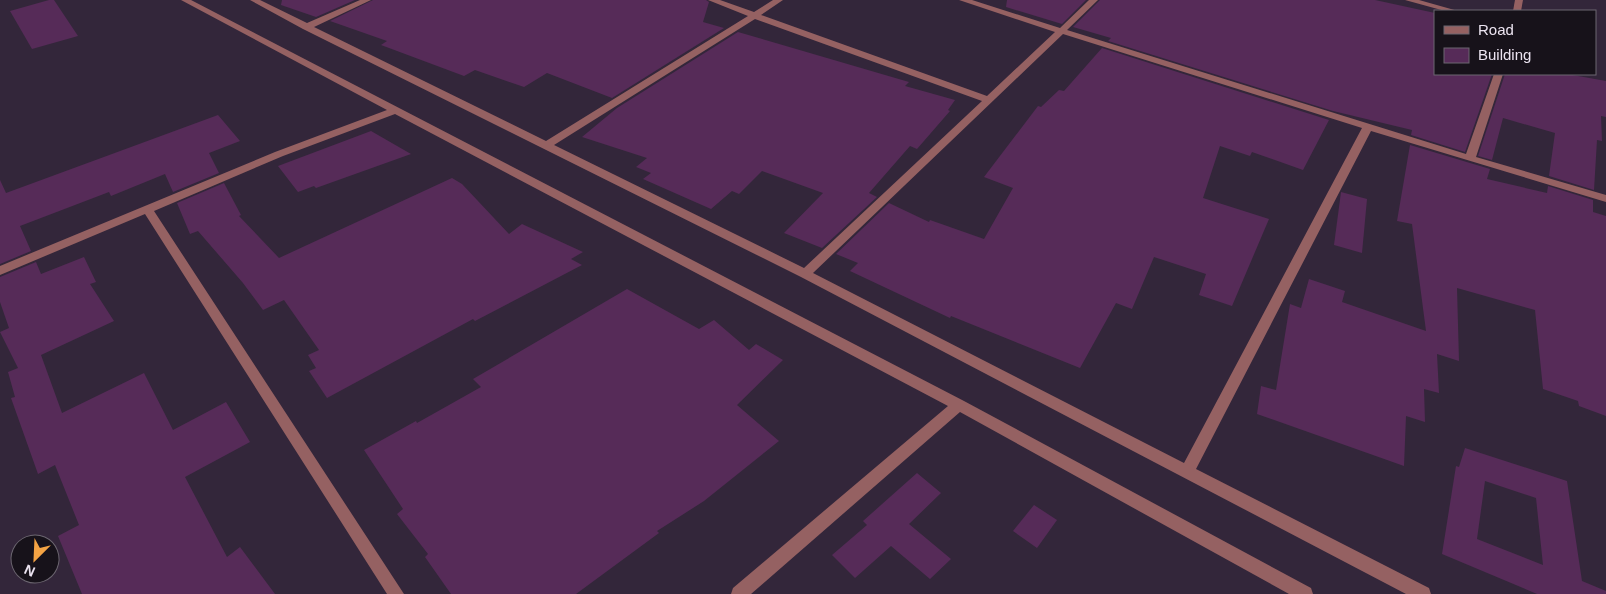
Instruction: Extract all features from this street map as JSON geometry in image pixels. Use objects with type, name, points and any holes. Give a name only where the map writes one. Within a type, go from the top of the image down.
[{"type":"street","points":[[185,0],[959,405],[1305,594]]},
{"type":"street","points":[[254,0],[805,274],[1423,594]]},
{"type":"street","points":[[306,26],[367,0]]},
{"type":"street","points":[[712,0],[988,100]]},
{"type":"street","points":[[546,146],[779,0]]},
{"type":"street","points":[[963,0],[1470,159],[1606,199]]},
{"type":"street","points":[[805,274],[1094,0]]},
{"type":"street","points":[[1409,0],[1451,10]]},
{"type":"street","points":[[1470,159],[1500,75]]},
{"type":"street","points":[[0,271],[279,154],[396,110]]},
{"type":"street","points":[[1188,471],[1368,127]]},
{"type":"street","points":[[147,210],[396,594]]},
{"type":"street","points":[[739,594],[959,405]]},
{"type":"building","points":[[54,0],[78,36],[32,49],[10,11]]},
{"type":"building","points":[[282,0],[355,0],[316,17],[281,5]]},
{"type":"building","points":[[373,0],[706,0],[709,2],[703,22],[724,28],[612,98],[547,73],[524,87],[475,70],[464,76],[381,45],[387,41],[330,21]]},
{"type":"building","points":[[1007,0],[1086,0],[1062,24],[1006,7]]},
{"type":"building","points":[[1100,0],[1375,0],[1434,13],[1434,75],[1492,75],[1465,152],[1411,135],[1412,130],[1333,111],[1108,41],[1111,38],[1073,27]]},
{"type":"building","points":[[738,32],[909,82],[905,86],[955,100],[948,110],[950,111],[917,149],[910,146],[869,193],[877,197],[822,248],[784,233],[823,193],[762,171],[739,194],[732,191],[711,209],[643,179],[651,173],[636,167],[647,158],[582,137],[617,108]]},
{"type":"building","points":[[1102,48],[1329,120],[1303,170],[1252,152],[1250,156],[1220,146],[1203,198],[1269,219],[1232,306],[1199,295],[1206,274],[1154,257],[1132,309],[1116,303],[1080,368],[951,316],[950,318],[850,271],[858,263],[836,254],[889,203],[929,222],[930,220],[984,239],[1013,188],[984,177],[1038,106],[1041,107],[1059,90],[1064,91]]},
{"type":"building","points":[[1505,75],[1573,75],[1606,81],[1606,117],[1601,116],[1602,141],[1597,140],[1594,190],[1549,176],[1555,133],[1503,118],[1492,160],[1478,156]]},
{"type":"building","points":[[218,115],[240,141],[209,153],[219,173],[173,192],[165,174],[111,196],[109,192],[20,226],[31,251],[0,264],[0,180],[6,193]]},
{"type":"building","points":[[371,131],[411,154],[316,188],[314,186],[298,192],[278,166]]},
{"type":"building","points":[[1410,145],[1490,169],[1487,179],[1547,193],[1548,186],[1593,200],[1593,212],[1606,216],[1606,416],[1579,406],[1578,401],[1543,389],[1535,310],[1457,288],[1459,361],[1437,354],[1439,393],[1424,389],[1425,422],[1406,416],[1404,466],[1257,414],[1261,386],[1276,390],[1290,304],[1301,308],[1309,279],[1345,291],[1342,302],[1426,331],[1412,224],[1397,221]]},
{"type":"building","points":[[452,178],[462,184],[509,234],[522,224],[583,252],[571,259],[582,265],[475,321],[473,319],[327,398],[309,371],[316,368],[308,355],[319,350],[284,300],[263,310],[243,283],[198,231],[190,234],[177,203],[224,183],[241,215],[239,216],[279,258]]},
{"type":"building","points":[[1341,192],[1367,199],[1362,253],[1334,245]]},
{"type":"building","points":[[84,257],[96,282],[90,284],[114,321],[41,355],[62,413],[144,373],[173,430],[226,402],[250,442],[185,477],[227,557],[240,547],[275,594],[82,594],[60,541],[60,535],[79,525],[55,465],[38,474],[11,398],[15,397],[8,372],[18,368],[0,332],[9,328],[0,302],[0,277],[36,262],[41,274]]},
{"type":"building","points":[[627,289],[699,329],[714,320],[749,350],[756,344],[783,360],[737,405],[779,441],[704,501],[657,531],[659,533],[576,594],[451,594],[425,557],[428,554],[397,514],[403,509],[364,450],[481,387],[473,379]]},
{"type":"building","points":[[1465,448],[1567,481],[1582,581],[1606,591],[1606,594],[1537,594],[1442,554],[1456,466],[1459,467]],"holes":[[[1485,481],[1536,498],[1543,565],[1477,539]]]},
{"type":"building","points":[[917,473],[941,493],[909,524],[951,559],[930,579],[891,546],[855,578],[832,555],[867,525],[863,521]]},
{"type":"building","points":[[1034,505],[1057,520],[1037,548],[1013,531]]}]
